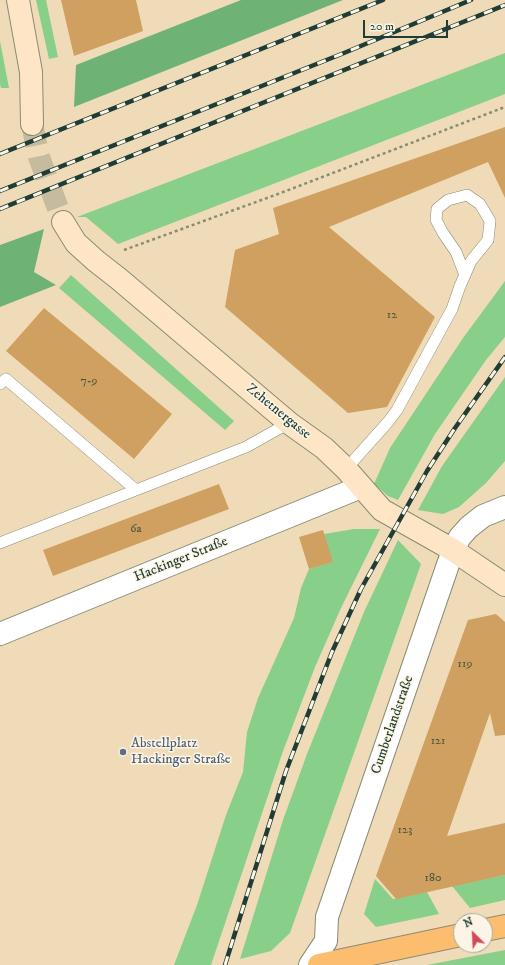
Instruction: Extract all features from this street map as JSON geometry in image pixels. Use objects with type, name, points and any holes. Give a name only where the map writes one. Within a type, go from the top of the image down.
[{"type":"main road","points":[[493,928],[505,926]]},
{"type":"main road","points":[[319,965],[453,937]]},
{"type":"street","points":[[18,0],[31,72],[32,124]]},
{"type":"street","name":"Zehetnergasse","points":[[63,222],[76,243],[96,261],[289,423],[324,448],[346,469],[382,510],[453,550],[505,585]]},
{"type":"street","name":"Hackinger Straße","points":[[0,634],[361,487]]},
{"type":"street","name":"Cumberlandstraße","points":[[310,965],[326,941],[327,917],[453,550],[460,537],[482,516],[505,506]]},
{"type":"lane","points":[[346,469],[397,410],[452,309],[471,261],[488,240],[490,221],[480,204],[466,195],[448,200],[437,209],[436,220],[443,234],[456,252],[465,275]]},
{"type":"lane","points":[[0,384],[6,379],[136,490]]},
{"type":"lane","points":[[0,543],[246,447],[289,423]]},
{"type":"path","points":[[96,261],[174,231],[278,194],[505,107]]},
{"type":"green space","points":[[36,0],[46,0],[58,57],[49,59]]},
{"type":"green space","points":[[241,0],[343,0],[74,107],[76,65]]},
{"type":"green space","points":[[0,41],[9,88],[1,88],[0,84]]},
{"type":"green space","points":[[505,53],[505,94],[118,244],[86,217],[77,217]]},
{"type":"green space","points":[[44,229],[34,272],[56,285],[0,307],[0,245]]},
{"type":"green space","points":[[71,275],[234,421],[225,430],[59,288]]},
{"type":"green space","points":[[505,281],[505,337],[486,360],[435,434],[398,500],[388,496],[374,484],[390,448],[463,338]]},
{"type":"green space","points":[[505,377],[505,461],[486,483],[459,507],[443,514],[418,510],[442,466]]},
{"type":"green space","points":[[354,529],[380,529],[341,608],[315,667],[282,754],[211,965],[174,965],[197,905],[226,815],[243,772],[247,732],[258,698],[294,618],[301,588],[309,569],[332,562],[324,534]]},
{"type":"green space","points":[[398,540],[421,564],[290,933],[271,951],[240,959],[283,820],[307,754],[364,612]]},
{"type":"green space","points":[[505,875],[505,900],[470,908],[452,886]]},
{"type":"green space","points":[[375,879],[393,899],[427,892],[439,914],[376,927],[364,914]]},
{"type":"green space","points":[[505,950],[505,965],[427,965],[493,953]]},
{"type":"building","points":[[61,0],[136,0],[143,31],[74,56]]},
{"type":"building","points":[[505,127],[505,198],[488,162],[329,227],[435,317],[387,407],[348,413],[225,307],[235,250],[279,234],[273,208]]},
{"type":"building","points":[[44,308],[172,414],[134,459],[6,351]]},
{"type":"building","points":[[219,484],[229,509],[53,576],[43,550]]},
{"type":"building","points":[[323,530],[333,562],[309,569],[299,537]]},
{"type":"building","points":[[496,614],[505,622],[505,735],[495,736],[490,713],[447,836],[505,823],[505,875],[396,899],[376,876],[468,620]]},
{"type":"tunnel","points":[[32,124],[39,157],[63,222]]},
{"type":"railway","points":[[0,154],[383,0]]},
{"type":"railway","points":[[0,191],[344,53],[471,0]]},
{"type":"railway","points":[[0,209],[505,5]]},
{"type":"railway","points":[[225,965],[286,771],[332,652],[361,589],[427,471],[505,357]]},
{"type":"place","name":"Abstellplatz Hackinger Straße","points":[[123,752]]}]
